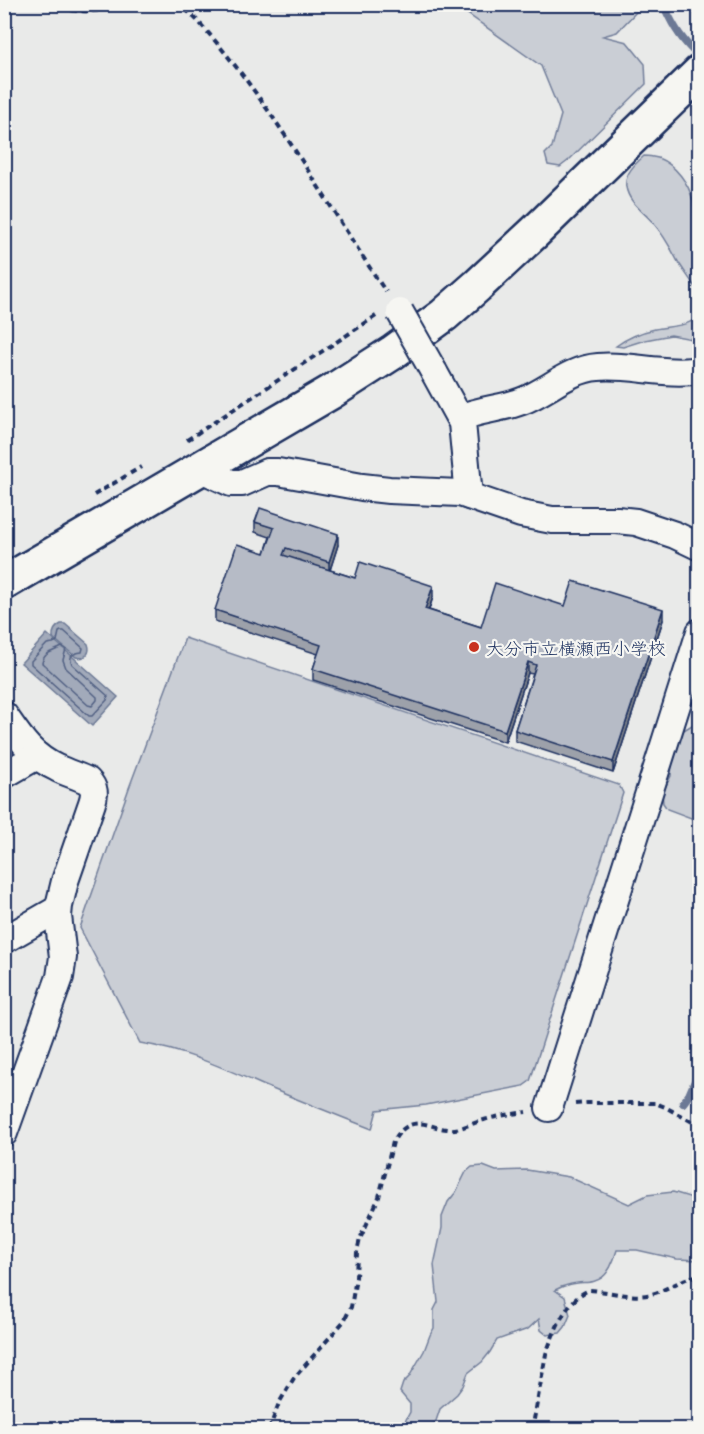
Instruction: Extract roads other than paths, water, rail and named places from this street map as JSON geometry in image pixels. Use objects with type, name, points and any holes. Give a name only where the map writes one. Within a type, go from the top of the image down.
[{"type":"street","points":[[4,583],[192,455],[331,392],[392,353],[444,315],[535,232],[699,72]]},
{"type":"street","points":[[397,308],[460,418],[464,429],[469,496]]},
{"type":"street","points":[[460,418],[476,411],[521,402],[580,370],[608,366],[699,370]]},
{"type":"street","points":[[192,455],[231,483],[242,483],[267,472],[278,472],[362,487],[455,492],[521,514],[552,520],[596,519],[636,522],[675,535],[699,547]]},
{"type":"street","points":[[549,1108],[699,632]]},
{"type":"street","points":[[4,715],[25,745],[37,756],[60,770],[88,781],[94,793],[58,909],[63,967],[4,1133]]},
{"type":"street","points":[[4,775],[37,756]]},
{"type":"street","points":[[4,940],[58,909]]},
{"type":"water","points":[[61,624],[65,624],[88,644],[87,655],[76,657],[53,638],[54,630]]},
{"type":"water","points":[[47,634],[118,697],[92,726],[21,663]]},
{"type":"waterway","points":[[665,8],[679,34],[700,57]]},
{"type":"waterway","points":[[683,1103],[700,1069]]},
{"type":"place","name":"大分市立横瀬西小学校","points":[[474,647]]}]
